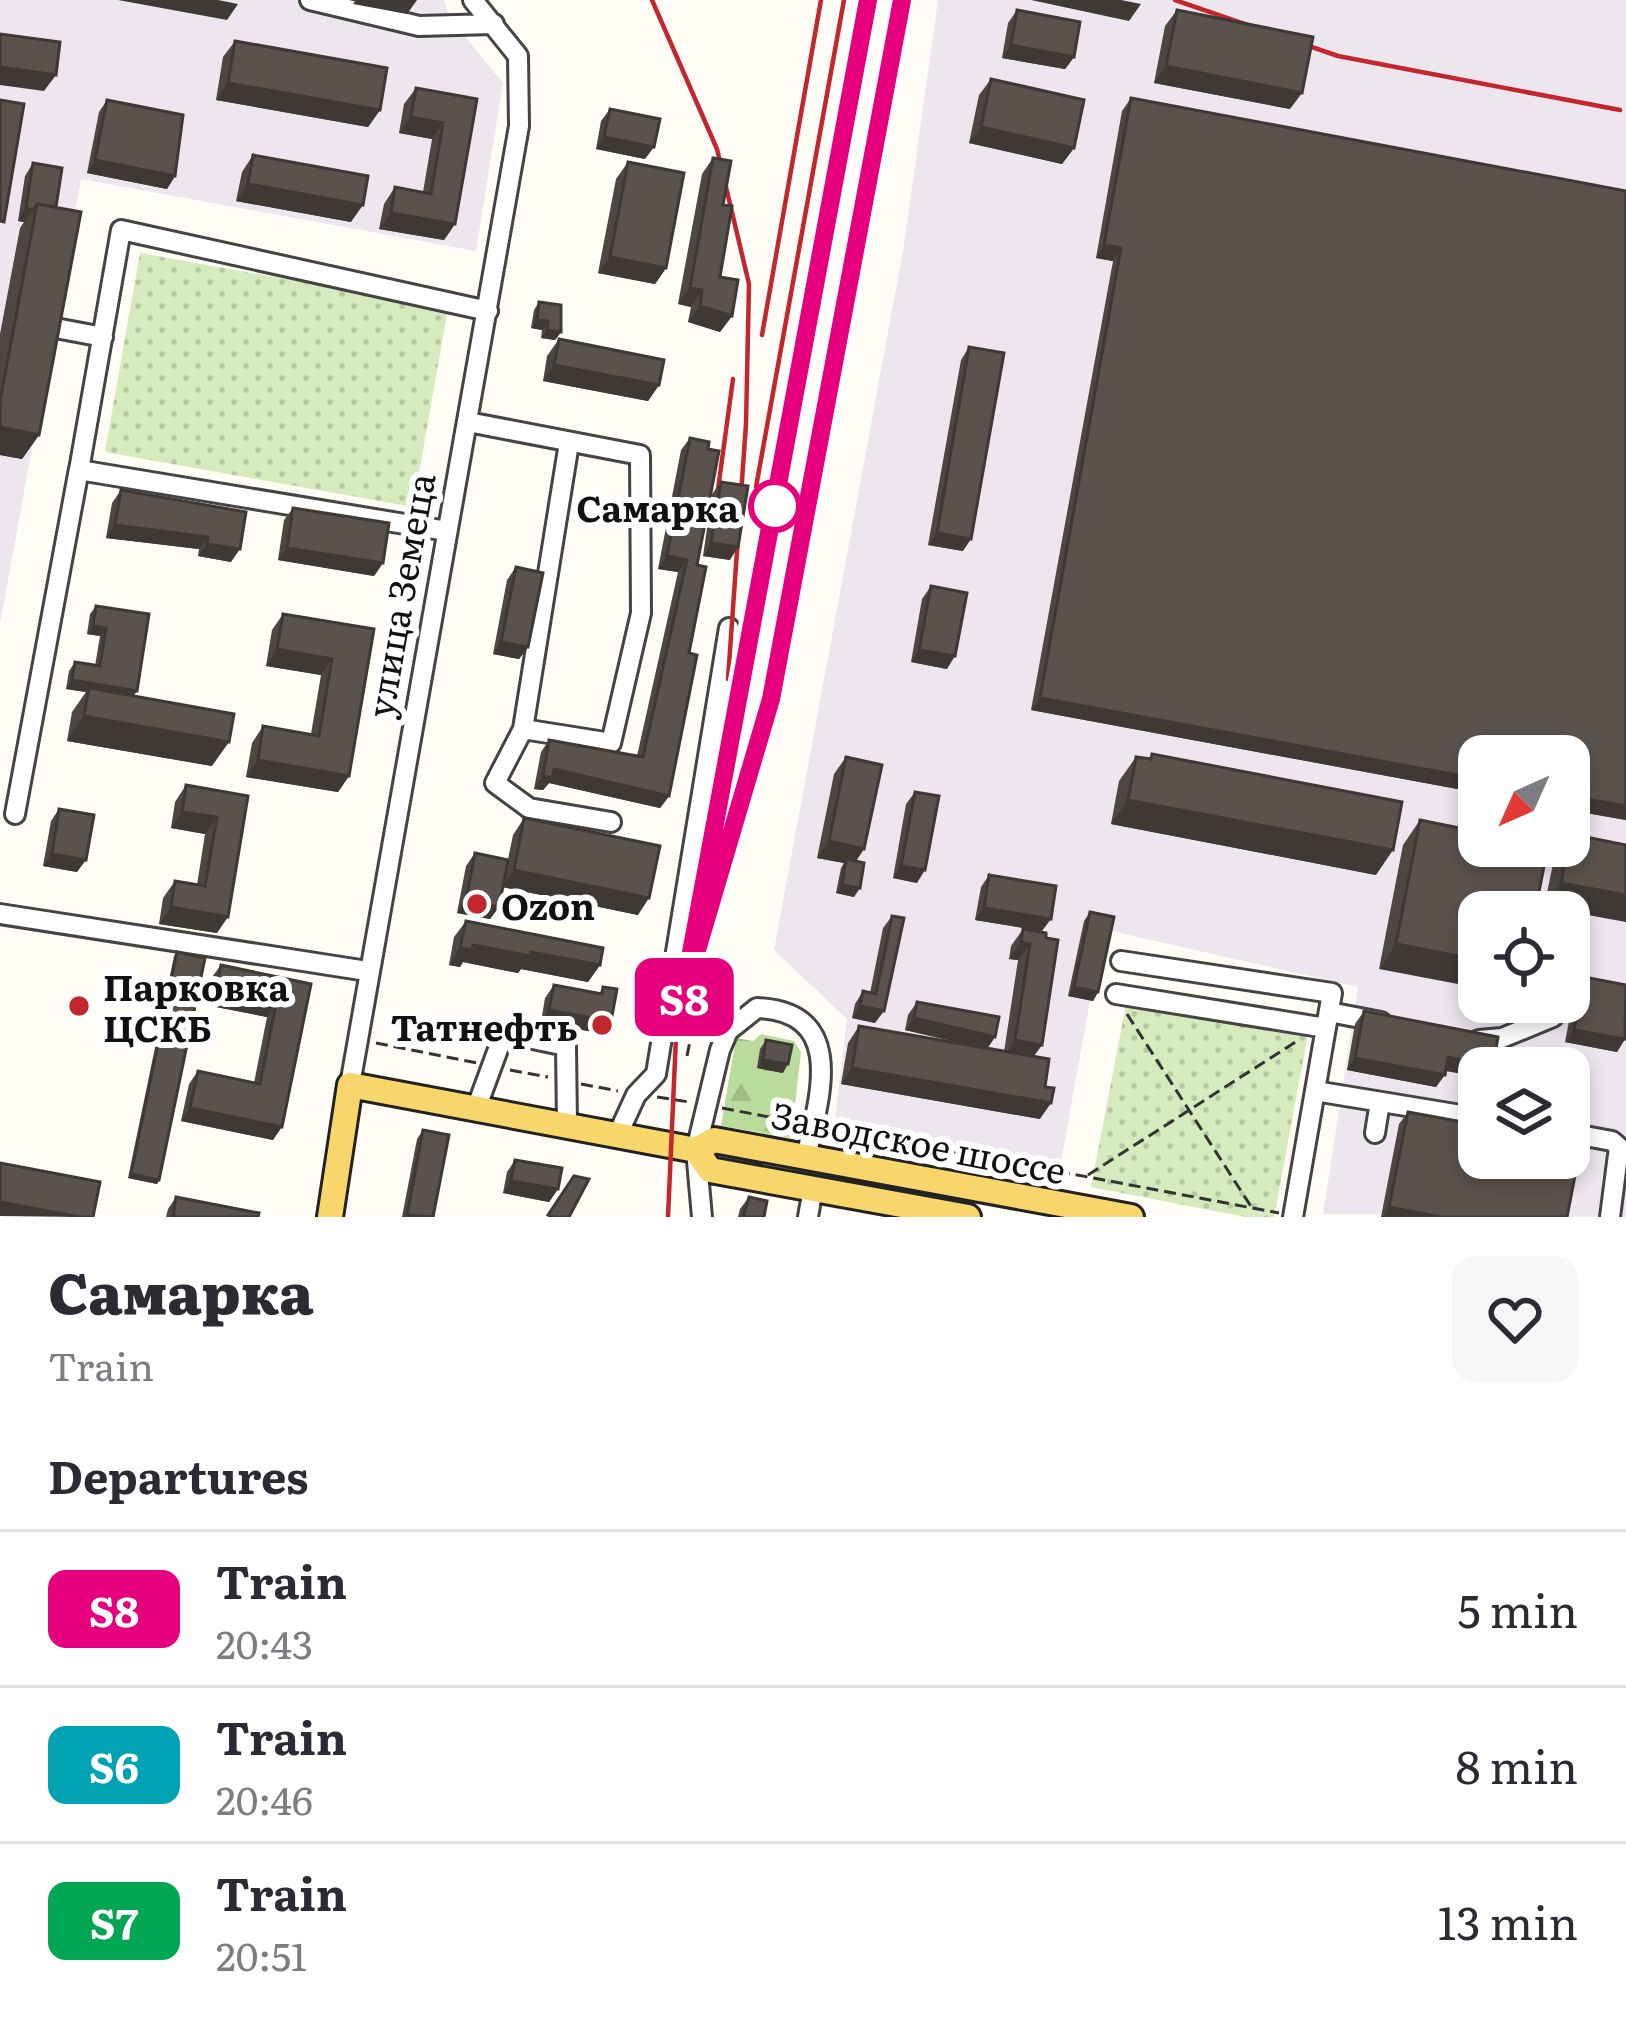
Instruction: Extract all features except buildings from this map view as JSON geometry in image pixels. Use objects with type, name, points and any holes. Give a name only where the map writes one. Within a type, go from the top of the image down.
[{"type":"main road","name":"Заводское шоссе","points":[[350,1085],[619,1132],[696,1150],[710,1169],[968,1217]]},
{"type":"main road","name":"улица Земеца","points":[[330,1217],[350,1085]]},
{"type":"main road","name":"Заводское шоссе","points":[[696,1150],[714,1140],[1131,1217]]},
{"type":"street","points":[[310,0],[419,26],[494,24]]},
{"type":"street","name":"улица Земеца","points":[[350,1085],[516,145],[518,56],[473,0]]},
{"type":"street","points":[[15,814],[122,230],[488,311]]},
{"type":"street","points":[[45,326],[103,337]]},
{"type":"street","points":[[468,422],[640,455],[641,613],[611,743],[523,729]]},
{"type":"street","points":[[569,443],[523,729],[495,783],[529,808],[611,822]]},
{"type":"street","points":[[79,469],[447,531]]},
{"type":"street","points":[[619,1132],[636,1095],[656,1073],[729,628]]},
{"type":"street","points":[[0,914],[141,940],[367,971]]},
{"type":"street","points":[[136,963],[141,940]]},
{"type":"street","points":[[1121,961],[1332,993],[1293,1216]]},
{"type":"street","points":[[1115,994],[1324,1022],[1393,1024]]},
{"type":"street","points":[[702,1217],[696,1150],[728,1031],[757,1008],[793,1015],[819,1040],[814,1126],[806,1157]]},
{"type":"street","points":[[1457,1036],[1502,1038],[1538,1023]]},
{"type":"street","points":[[476,1109],[504,1033],[566,1046],[567,1124]]},
{"type":"street","points":[[1315,1091],[1458,1115]]},
{"type":"street","points":[[1375,1133],[1380,1102]]},
{"type":"street","points":[[1590,1137],[1612,1141],[1623,1151],[1610,1217]]},
{"type":"street","points":[[808,1217],[813,1188]]},
{"type":"path","points":[[687,1056],[697,1006]]},
{"type":"path","points":[[1127,1016],[1253,1209]]},
{"type":"path","points":[[1084,1176],[1324,1022]]},
{"type":"path","points":[[376,1043],[1293,1216]]},
{"type":"shaded area","points":[[0,0],[444,0],[449,17],[503,83],[476,251],[81,179],[0,624]]},
{"type":"shaded area","points":[[938,0],[1626,0],[1626,1217],[1323,1214],[1358,987],[1103,929],[1060,1167],[833,1135],[847,1019],[774,950],[903,251]]},
{"type":"green space","points":[[140,253],[448,308],[413,507],[105,452]]},
{"type":"green space","points":[[1126,1005],[1308,1034],[1274,1217],[1246,1217],[1091,1187]]},
{"type":"green space","points":[[761,1034],[794,1041],[801,1052],[791,1138],[721,1126],[736,1038],[753,1041]]},
{"type":"railway","points":[[652,0],[717,149],[749,284],[746,424],[728,679]]},
{"type":"railway","points":[[762,335],[821,0]]},
{"type":"railway","points":[[756,487],[844,0]]},
{"type":"railway","points":[[668,1217],[676,1037],[868,0]]},
{"type":"railway","points":[[722,865],[771,699],[902,0]]},
{"type":"railway","points":[[1175,0],[1338,56],[1620,110]]},
{"type":"railway","points":[[718,489],[733,379]]},
{"type":"train","name":"S8","points":[[868,0],[682,1001],[771,699],[902,0]]},
{"type":"place","name":"Самарка","points":[[775,506]]},
{"type":"place","name":"Ozon","points":[[477,904]]},
{"type":"place","name":"Парковка ЦСКБ","points":[[79,1006]]},
{"type":"place","name":"Татнефть","points":[[602,1025]]}]
